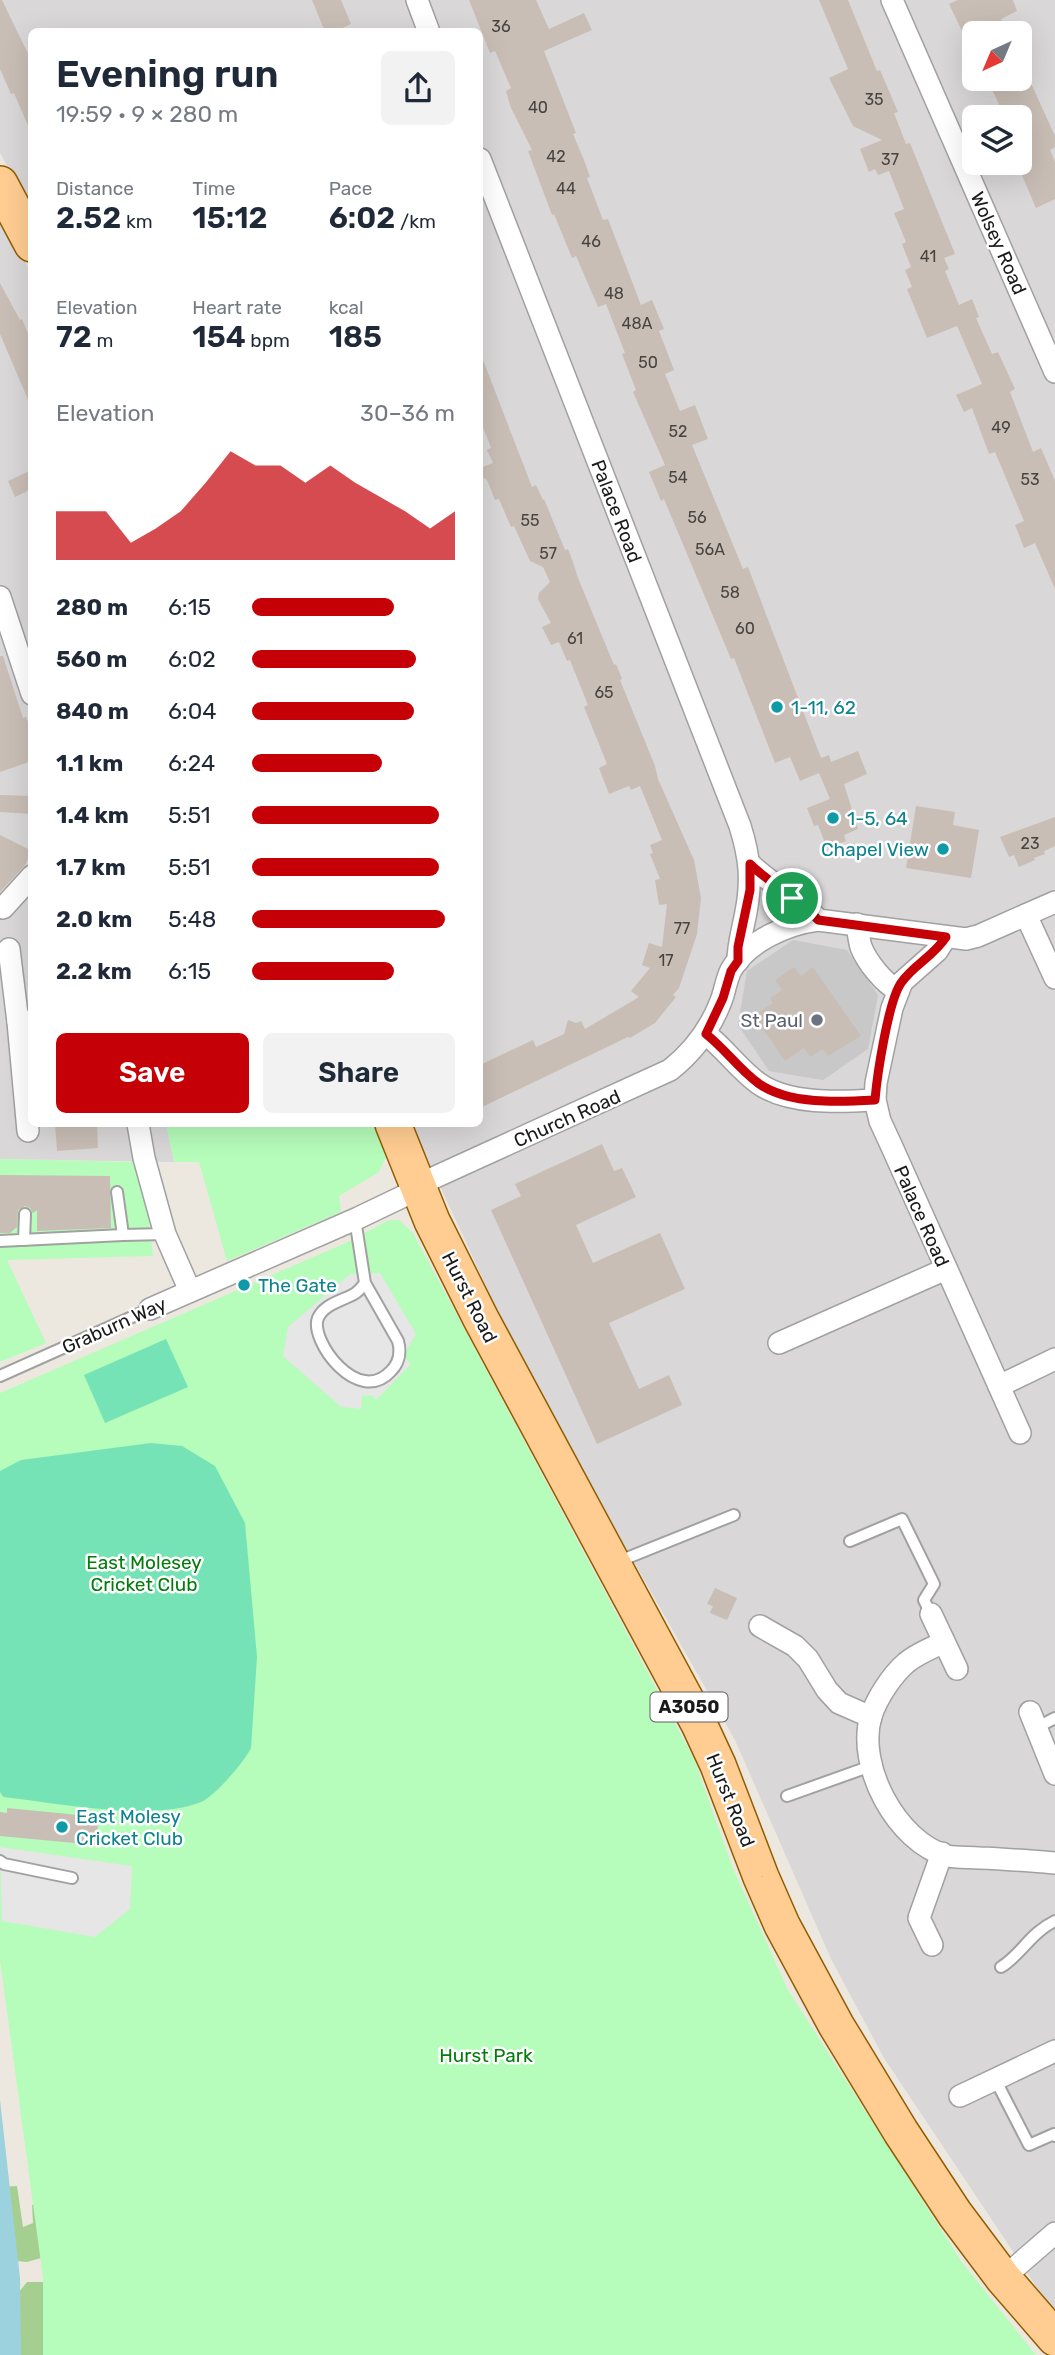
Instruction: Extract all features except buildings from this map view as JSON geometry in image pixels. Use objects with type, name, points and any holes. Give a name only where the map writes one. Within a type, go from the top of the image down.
[{"type":"main road","points":[[0,184],[28,236]]},
{"type":"main road","name":"Hurst Road","points":[[395,1127],[418,1188],[481,1320],[699,1724],[718,1765],[761,1877],[808,1977],[901,2132],[955,2214],[1003,2278],[1055,2337]]},
{"type":"street","points":[[417,0],[428,28]]},
{"type":"street","name":"Wolsey Road","points":[[892,0],[1055,372]]},
{"type":"street","name":"Palace Road","points":[[483,167],[740,826],[750,864],[750,890],[738,947],[738,961]]},
{"type":"street","points":[[0,597],[28,682]]},
{"type":"street","points":[[750,864],[818,920]]},
{"type":"street","points":[[4,908],[28,881]]},
{"type":"street","name":"Church Road","points":[[418,1188],[432,1179],[670,1070],[689,1055],[706,1034],[723,998],[731,971],[738,961],[782,929],[800,922],[818,920],[966,939],[1055,902]]},
{"type":"street","points":[[1026,915],[1055,978]]},
{"type":"street","points":[[857,924],[864,953],[889,985],[897,990]]},
{"type":"street","name":"Palace Road","points":[[946,937],[937,951],[909,973],[897,990],[875,1100],[880,1121],[1020,1433]]},
{"type":"street","points":[[9,949],[25,1022],[28,1131]]},
{"type":"street","points":[[706,1034],[767,1089],[821,1101],[875,1100]]},
{"type":"street","points":[[139,1127],[144,1158],[165,1234],[190,1291]]},
{"type":"street","points":[[355,1219],[418,1188]]},
{"type":"street","name":"Graburn Way","points":[[150,1308],[355,1219]]},
{"type":"street","points":[[779,1343],[946,1269]]},
{"type":"street","points":[[999,1386],[1055,1359]]},
{"type":"street","points":[[931,1614],[957,1669]]},
{"type":"street","points":[[760,1626],[795,1646],[808,1659],[827,1690],[839,1703],[871,1717]]},
{"type":"street","points":[[944,1642],[907,1662],[884,1691],[871,1717],[871,1766],[881,1794],[898,1821],[921,1842],[947,1856],[1055,1863],[1055,1856]]},
{"type":"street","points":[[1041,1719],[1055,1774]]},
{"type":"street","points":[[932,1945],[919,1918],[942,1853]]},
{"type":"street","points":[[960,2096],[1055,2051]]},
{"type":"street","points":[[1003,2278],[1052,2242]]},
{"type":"lane","points":[[117,1192],[124,1235]]},
{"type":"lane","points":[[24,1240],[25,1214]]},
{"type":"lane","points":[[355,1219],[365,1283],[401,1350],[395,1367],[385,1377],[371,1383],[354,1380],[333,1359],[317,1334],[318,1319],[328,1307],[356,1294],[365,1283]]},
{"type":"lane","points":[[0,1241],[165,1234]]},
{"type":"lane","name":"Graburn Way","points":[[0,1376],[150,1308]]},
{"type":"lane","points":[[612,1564],[734,1515]]},
{"type":"lane","points":[[850,1541],[902,1518],[934,1584],[924,1600],[931,1614]]},
{"type":"lane","points":[[787,1796],[871,1766]]},
{"type":"lane","points":[[0,1861],[72,1878]]},
{"type":"lane","points":[[1000,1967],[1012,1961],[1018,1951],[1042,1928],[1055,1921]]},
{"type":"lane","points":[[995,2079],[1029,2145],[1054,2134],[1055,2136]]},
{"type":"shaded area","points":[[0,0],[1055,0],[1055,2310],[1038,2289],[884,2058],[831,1959],[735,1740],[526,1372],[414,1127],[483,1127],[483,28],[28,28],[28,204],[0,153]]},
{"type":"shaded area","points":[[0,216],[28,267],[28,1127],[167,1127],[174,1162],[0,1159]]},
{"type":"shaded area","points":[[793,940],[847,950],[878,995],[868,1049],[823,1080],[769,1071],[738,1025],[747,971]]},
{"type":"shaded area","points":[[380,1273],[416,1334],[403,1356],[411,1364],[376,1400],[372,1395],[362,1396],[361,1409],[341,1407],[283,1356],[288,1327],[350,1274]]},
{"type":"shaded area","points":[[0,1847],[132,1866],[130,1909],[95,1937],[2,1921]]},
{"type":"green space","points":[[167,1127],[375,1127],[386,1157],[379,1172],[339,1196],[341,1212],[227,1261],[199,1162],[174,1162]]},
{"type":"green space","points":[[0,1159],[134,1162],[149,1221],[153,1256],[7,1260],[46,1343],[0,1362]]},
{"type":"green space","name":"Hurst Park","points":[[389,1220],[399,1220],[413,1233],[694,1759],[732,1866],[788,1990],[961,2261],[1036,2355],[43,2355],[43,2278],[0,1960],[0,1393],[348,1242]]},
{"type":"green space","points":[[166,1339],[188,1387],[105,1423],[84,1375]]},
{"type":"green space","name":"East Molesey Cricket Club","points":[[151,1443],[182,1446],[215,1466],[245,1523],[257,1657],[251,1748],[236,1769],[207,1799],[180,1808],[131,1811],[3,1797],[0,1792],[0,1471],[21,1460]]},
{"type":"green space","points":[[17,2186],[23,2227],[33,2223],[32,2205],[47,2204],[52,2255],[27,2262],[4,2260],[0,2187]]},
{"type":"green space","points":[[27,2282],[44,2282],[56,2321],[54,2355],[1,2355],[7,2307]]},
{"type":"water","points":[[0,2100],[20,2278],[21,2355],[0,2355]]},
{"type":"place","name":"1-11, 62","points":[[777,707]]},
{"type":"place","name":"1-5, 64","points":[[833,818]]},
{"type":"place","name":"Chapel View","points":[[943,849]]},
{"type":"place","name":"St Paul","points":[[817,1020]]},
{"type":"place","name":"The Gate","points":[[244,1285]]},
{"type":"place","name":"East Molesy Cricket Club","points":[[62,1827]]},
{"type":"route","points":[[750,864],[792,898],[818,920],[946,937],[937,951],[909,973],[897,990],[876,1083],[875,1100],[821,1101],[767,1089],[706,1034],[723,998],[731,971],[738,961],[738,947],[750,890],[750,864]]}]
